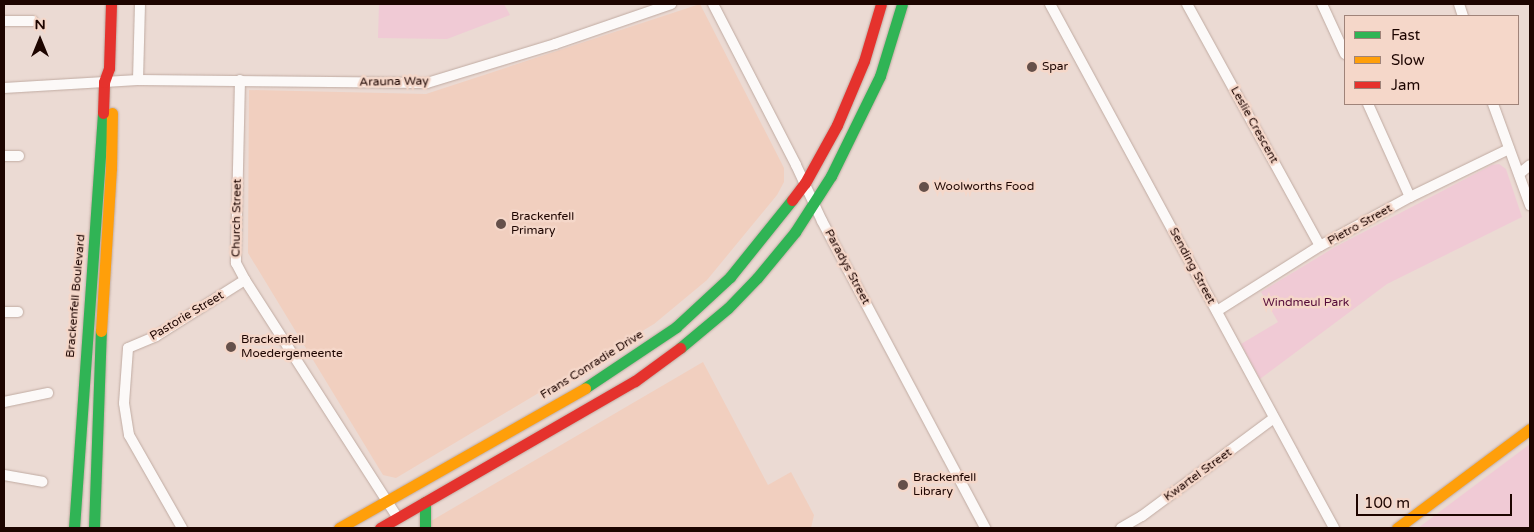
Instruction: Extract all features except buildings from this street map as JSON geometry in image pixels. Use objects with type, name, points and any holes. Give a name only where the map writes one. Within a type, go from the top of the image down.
[{"type":"street","name":"Brackenfell Boulevard","points":[[94,528],[99,355],[112,153],[108,82],[111,4]]},
{"type":"street","points":[[138,80],[140,4]]},
{"type":"street","name":"Arauna Way","points":[[4,88],[138,80],[416,84],[435,82],[671,4]]},
{"type":"street","name":"Paradys Street","points":[[713,4],[814,203],[985,528]]},
{"type":"street","name":"Frans Conradie Drive","points":[[339,528],[606,376],[654,344],[730,277],[758,245],[804,183],[848,100],[867,53],[881,4]]},
{"type":"street","points":[[380,528],[597,404],[667,359],[728,308],[757,278],[795,232],[844,153],[880,76],[902,4]]},
{"type":"street","name":"Sending Street","points":[[1050,4],[1334,528]]},
{"type":"street","name":"Leslie Crescent","points":[[1187,4],[1320,246]]},
{"type":"street","points":[[1322,4],[1344,52]]},
{"type":"street","points":[[4,21],[34,21]]},
{"type":"street","name":"Church Street","points":[[240,80],[236,263],[244,280],[398,518]]},
{"type":"street","name":"Brackenfell Boulevard","points":[[74,528],[81,410],[108,82]]},
{"type":"street","points":[[1368,105],[1410,197]]},
{"type":"street","points":[[1494,105],[1530,205]]},
{"type":"street","name":"Pietro Street","points":[[1217,311],[1320,246],[1410,197],[1509,149]]},
{"type":"street","points":[[4,156],[19,156]]},
{"type":"street","points":[[1519,174],[1530,165]]},
{"type":"street","name":"Pastorie Street","points":[[182,528],[129,435],[124,403],[128,348],[156,336],[244,280]]},
{"type":"street","points":[[4,312],[18,312]]},
{"type":"street","points":[[4,402],[48,393]]},
{"type":"street","name":"Kwartel Street","points":[[1121,528],[1142,516],[1274,418]]},
{"type":"street","points":[[1397,528],[1530,429]]},
{"type":"street","points":[[4,475],[42,482]]},
{"type":"street","points":[[425,502],[426,528]]},
{"type":"shaded area","name":"Brackenfell Primary","points":[[700,4],[784,168],[784,182],[777,195],[707,280],[654,324],[396,478],[383,475],[248,253],[249,90],[426,94]]},
{"type":"shaded area","points":[[703,362],[768,485],[791,472],[814,515],[811,528],[419,528]]},
{"type":"green space","points":[[379,4],[504,4],[510,15],[447,39],[378,38]]},
{"type":"green space","name":"Windmeul Park","points":[[1499,164],[1506,169],[1522,217],[1387,284],[1260,379],[1241,344],[1278,322],[1261,292],[1335,247],[1492,165]]},
{"type":"green space","points":[[1530,444],[1530,528],[1418,528]]},
{"type":"traffic: fast","points":[[680,348],[728,308],[757,278],[795,232],[831,176],[880,76],[902,4]]},
{"type":"traffic: fast","points":[[74,528],[103,113]]},
{"type":"traffic: fast","points":[[585,388],[676,327],[730,277],[792,200]]},
{"type":"traffic: fast","points":[[94,528],[101,331]]},
{"type":"traffic: fast","points":[[425,502],[425,528]]},
{"type":"traffic: slow","points":[[101,331],[111,168],[112,113]]},
{"type":"traffic: slow","points":[[339,528],[585,388]]},
{"type":"traffic: slow","points":[[1397,528],[1530,429]]},
{"type":"traffic: jam","points":[[103,113],[104,82],[109,68],[111,4]]},
{"type":"traffic: jam","points":[[792,200],[805,183],[837,125],[864,61],[881,4]]},
{"type":"traffic: jam","points":[[380,528],[635,381],[680,348]]},
{"type":"place","name":"Spar","points":[[1032,67]]},
{"type":"place","name":"Woolworths Food","points":[[924,187]]},
{"type":"place","name":"Brackenfell Primary","points":[[501,224]]},
{"type":"place","name":"Brackenfell Moedergemeente","points":[[231,347]]},
{"type":"place","name":"Brackenfell Library","points":[[903,485]]}]
